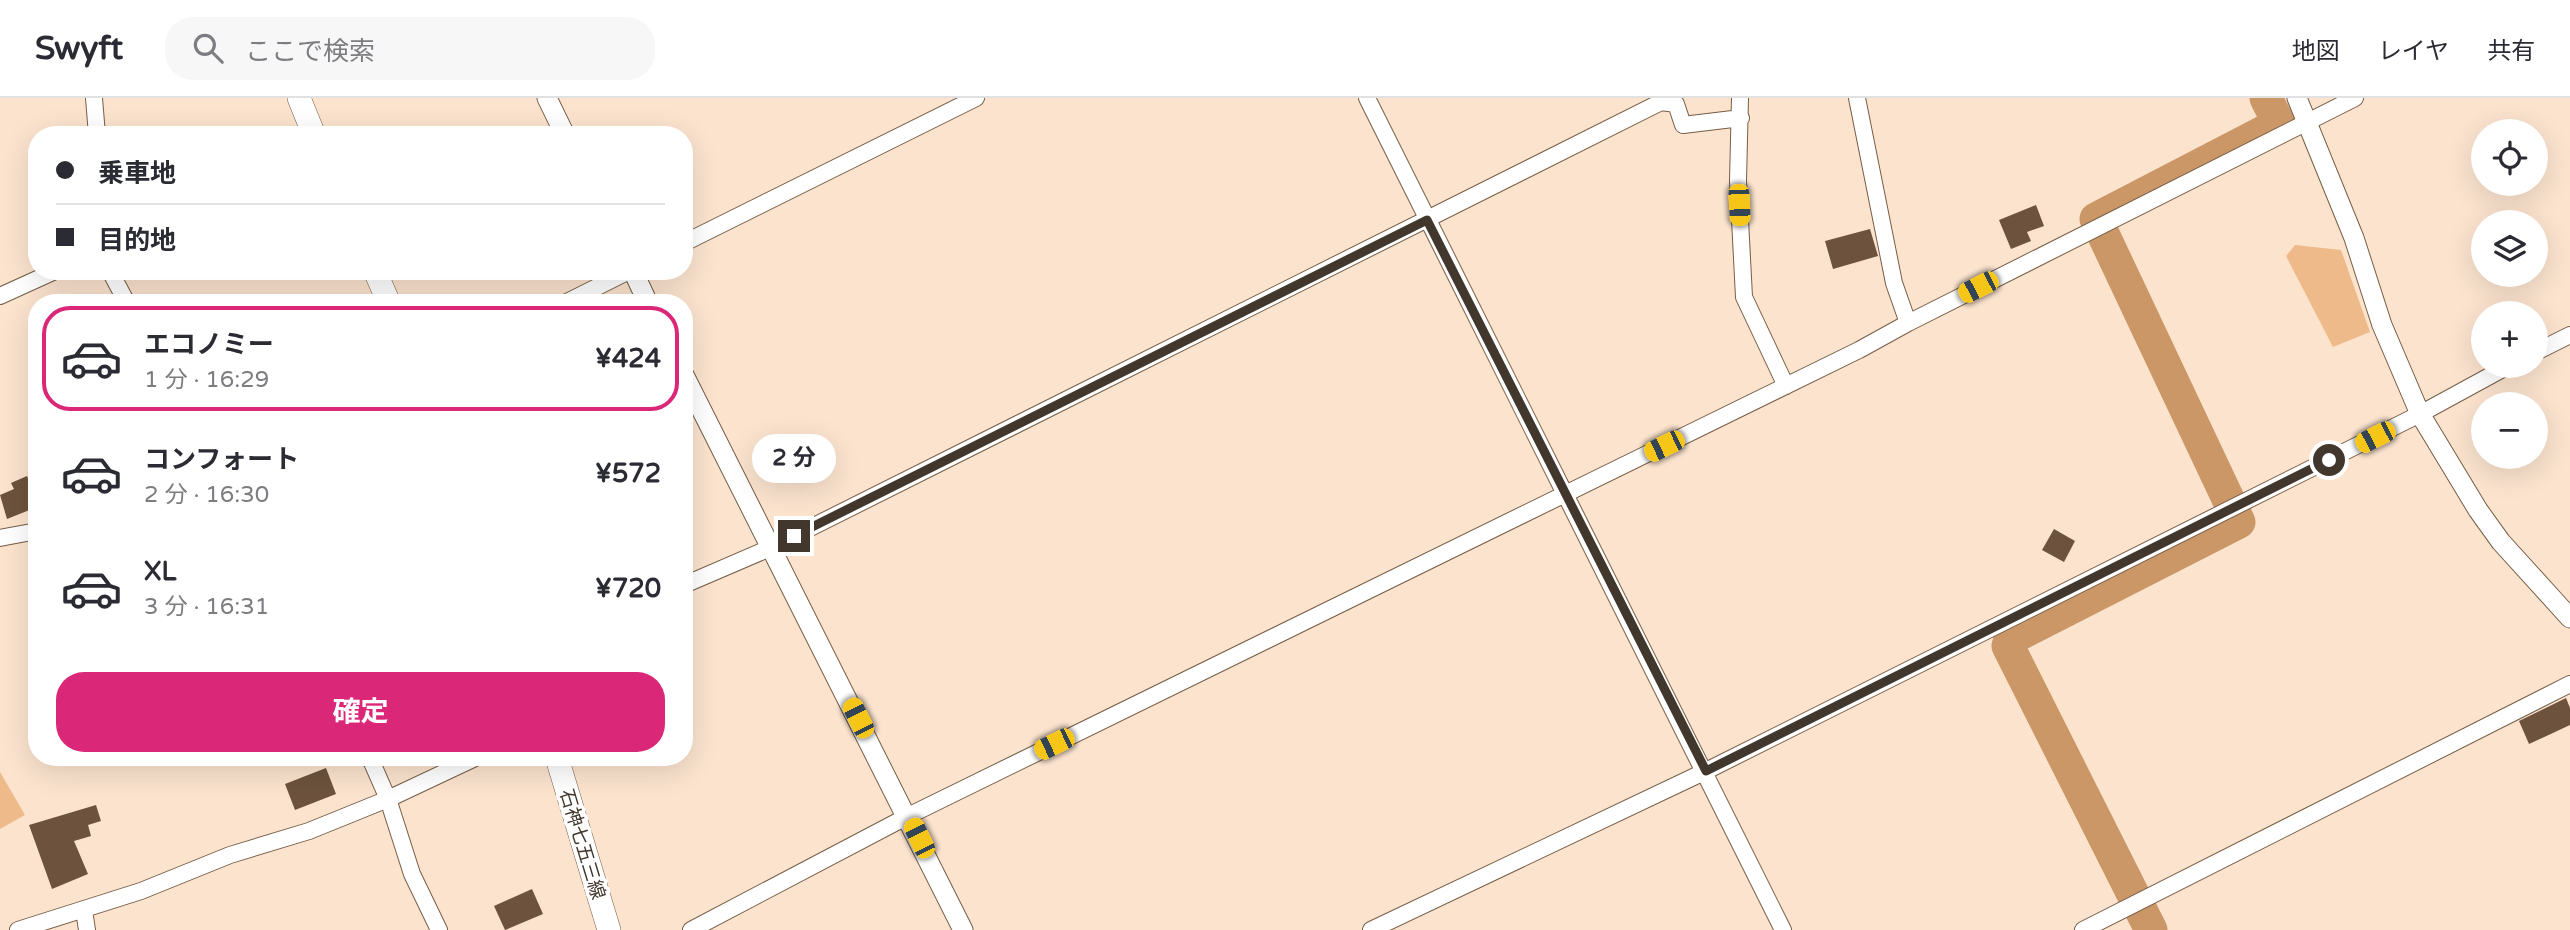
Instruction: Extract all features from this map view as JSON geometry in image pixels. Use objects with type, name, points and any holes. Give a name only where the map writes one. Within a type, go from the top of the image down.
[{"type":"main road","points":[[299,98],[310,126]]},
{"type":"main road","name":"石神七五三線","points":[[559,766],[610,930]]},
{"type":"street","points":[[94,98],[96,126]]},
{"type":"street","points":[[547,98],[561,126]]},
{"type":"street","points":[[693,239],[976,98]]},
{"type":"street","points":[[1367,98],[1706,771],[1783,930]]},
{"type":"street","points":[[1740,98],[1738,181],[1744,297],[1786,386]]},
{"type":"street","points":[[1857,98],[1894,283],[1908,323]]},
{"type":"street","points":[[2297,98],[2354,238],[2382,325],[2420,414],[2477,510],[2501,542],[2570,618]]},
{"type":"street","points":[[691,930],[908,816],[1786,386],[2355,98]]},
{"type":"street","points":[[693,581],[770,548],[1661,102],[1676,104],[1683,125],[1741,118]]},
{"type":"street","points":[[0,296],[35,280]]},
{"type":"street","points":[[584,294],[612,280]]},
{"type":"street","points":[[2548,346],[2570,335]]},
{"type":"street","points":[[1371,930],[1706,771],[2420,414],[2486,378]]},
{"type":"street","points":[[693,393],[963,930]]},
{"type":"street","points":[[0,538],[28,533]]},
{"type":"street","points":[[2083,930],[2570,684]]},
{"type":"street","points":[[374,766],[388,799],[412,874],[439,930]]},
{"type":"street","points":[[18,930],[84,910],[230,855],[294,836],[388,799],[458,766]]},
{"type":"street","points":[[84,910],[87,930]]},
{"type":"shaded area","points":[[2295,245],[2341,250],[2370,332],[2333,347],[2286,256]]},
{"type":"shaded area","points":[[0,772],[25,815],[0,829]]},
{"type":"building","points":[[2036,205],[2044,226],[2027,232],[2031,241],[2011,249],[1999,220]]},
{"type":"building","points":[[1870,229],[1878,256],[1833,269],[1825,241]]},
{"type":"building","points":[[27,476],[28,511],[7,519],[0,495],[14,489],[11,483]]},
{"type":"building","points":[[2054,529],[2075,541],[2064,562],[2042,550]]},
{"type":"building","points":[[2566,698],[2570,708],[2570,725],[2529,744],[2519,721]]},
{"type":"building","points":[[326,768],[336,794],[295,810],[285,784]]},
{"type":"building","points":[[96,805],[101,821],[88,825],[91,836],[74,841],[88,874],[52,889],[29,825]]},
{"type":"building","points":[[532,889],[543,914],[505,930],[494,906]]},
{"type":"waterway","points":[[2151,930],[2008,646],[2010,639],[2239,522],[2096,219],[2279,124],[2266,98]]},
{"type":"route","points":[[794,536],[1427,220],[1706,771],[2329,460]]}]
